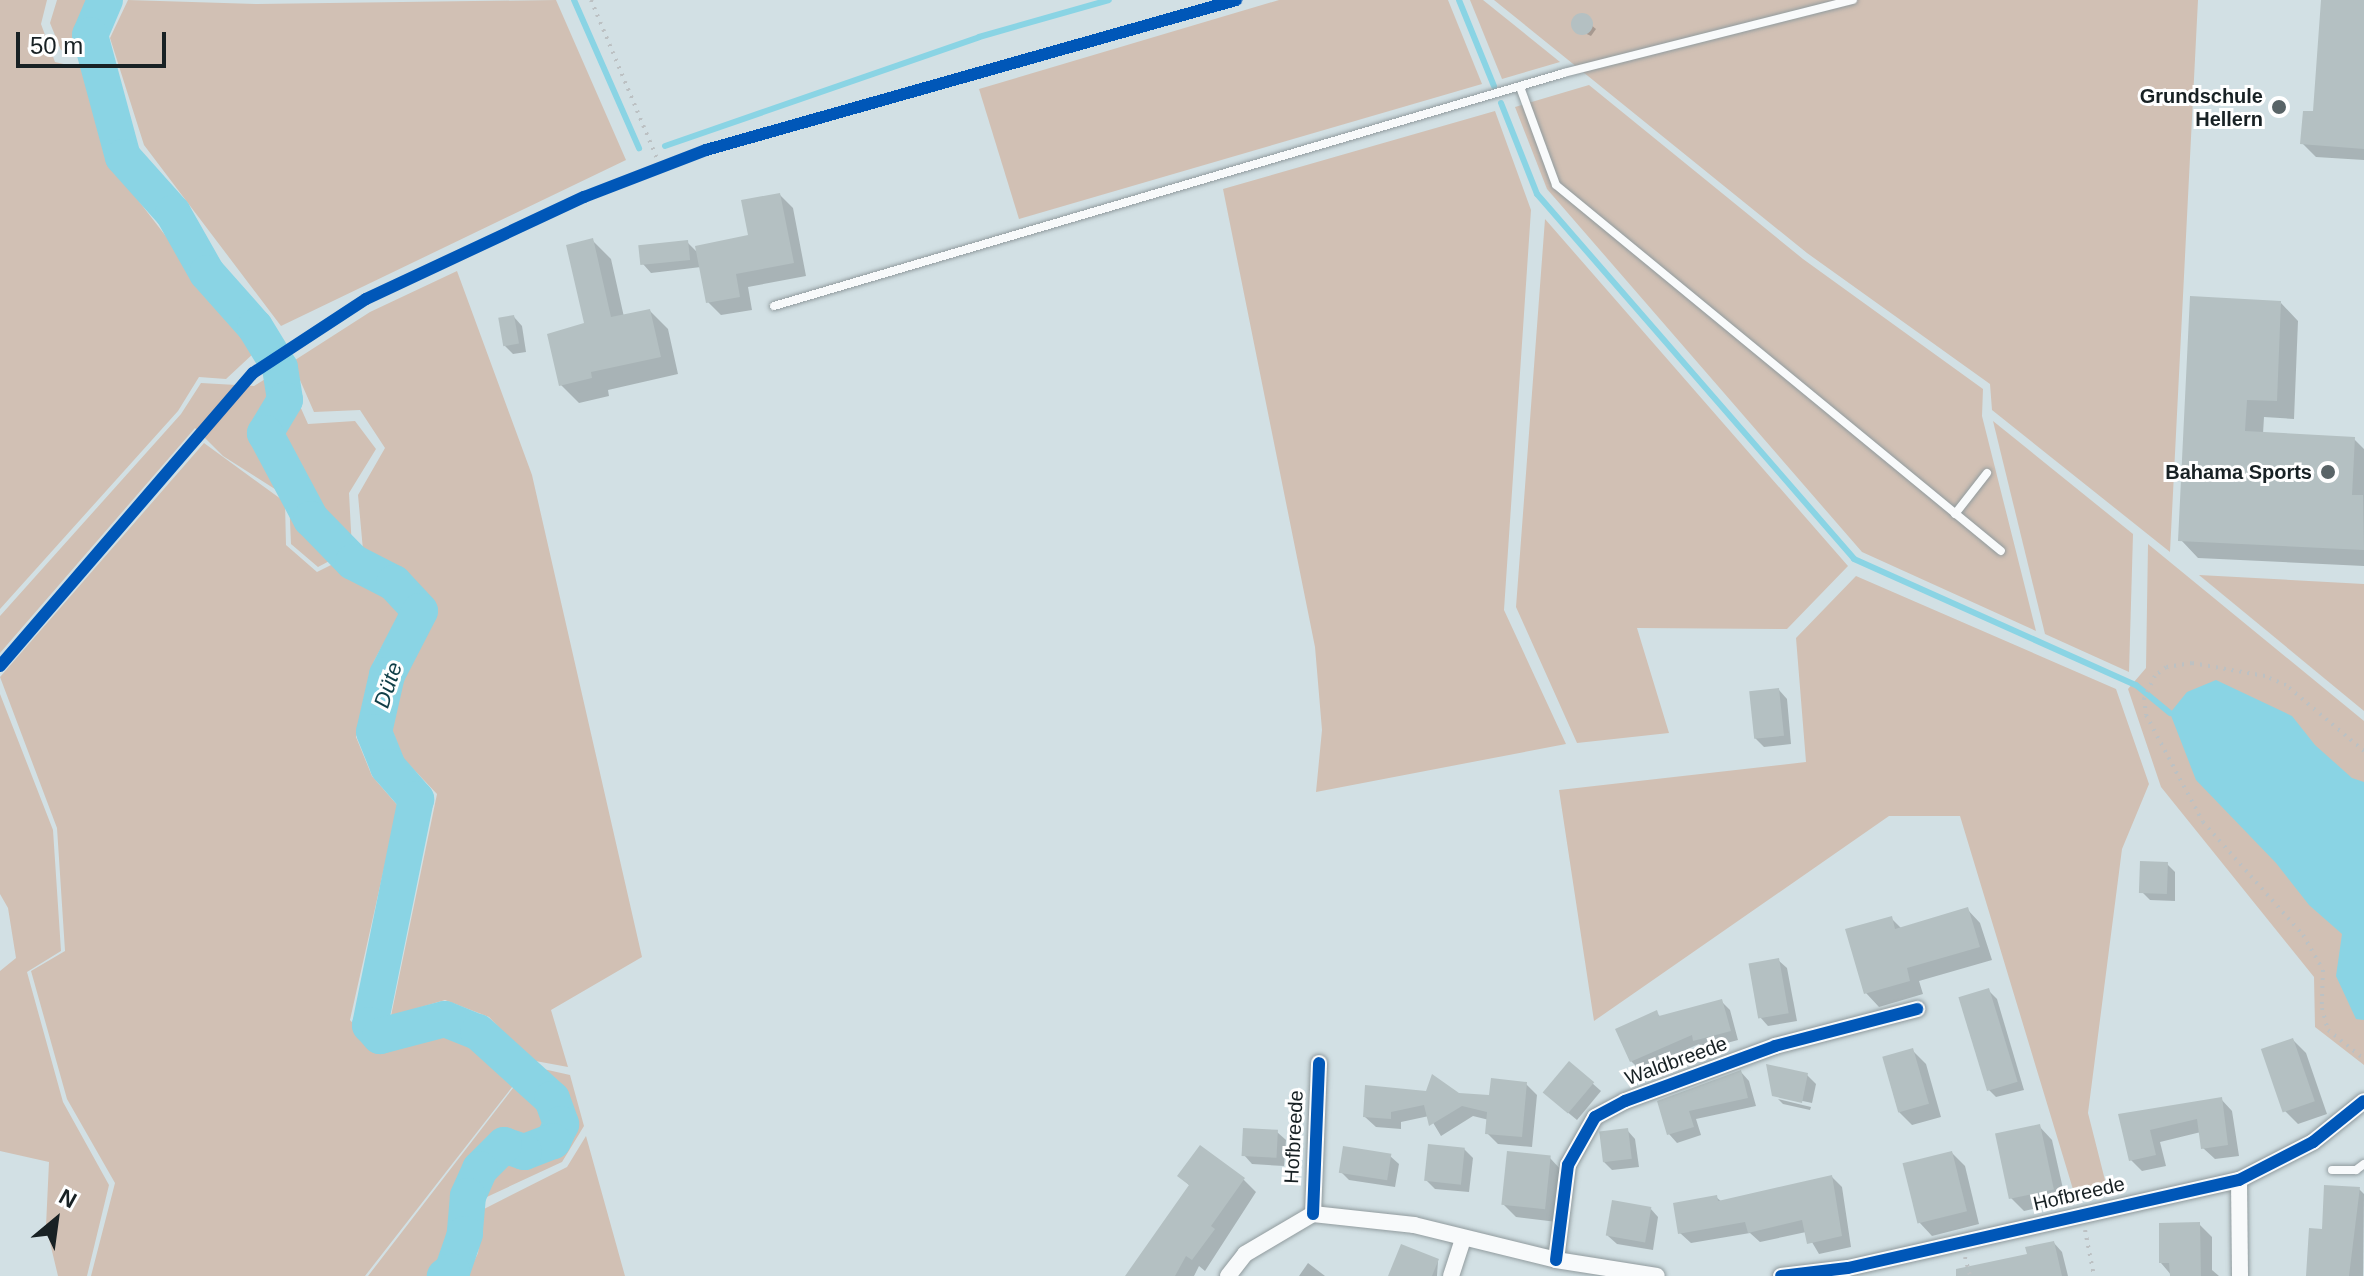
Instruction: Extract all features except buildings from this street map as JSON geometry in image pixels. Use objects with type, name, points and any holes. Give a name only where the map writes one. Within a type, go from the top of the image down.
[{"type":"street","name":"Waldbreede","points":[[1556,1260],[1568,1165],[1595,1117],[1625,1101],[1775,1046],[1917,1009]]},
{"type":"street","name":"Hofbreede","points":[[1313,1214],[1319,1063]]},
{"type":"street","name":"Hofbreede","points":[[1781,1276],[1862,1265],[2081,1212],[2239,1180],[2313,1142],[2364,1101]]},
{"type":"street","points":[[2239,1180],[2240,1276]]},
{"type":"street","points":[[1228,1276],[1267,1238],[1313,1214],[1414,1225],[1556,1260],[1657,1276]]},
{"type":"street","points":[[1451,1276],[1463,1238]]},
{"type":"lane","points":[[774,306],[1520,87],[1853,0]]},
{"type":"lane","points":[[1520,87],[1556,185],[2001,551]]},
{"type":"lane","points":[[1955,514],[1987,473]]},
{"type":"lane","points":[[2332,1170],[2356,1170],[2364,1164]]},
{"type":"path","points":[[591,0],[661,168]]},
{"type":"path","points":[[2364,751],[2286,685],[2265,676],[2192,663],[2166,667],[2149,684],[2144,698],[2152,726],[2203,822],[2303,935],[2323,970],[2322,1008],[2328,1030],[2364,1059]]},
{"type":"path","points":[[2081,1212],[2094,1276]]},
{"type":"shaded area","points":[[0,0],[47,0],[41,24],[55,62],[81,68],[111,165],[255,352],[226,379],[199,377],[178,411],[0,609]]},
{"type":"shaded area","points":[[57,0],[122,0],[104,38],[112,62],[61,50],[50,23]]},
{"type":"shaded area","points":[[128,0],[257,4],[556,0],[626,160],[281,326],[144,145],[110,38]]},
{"type":"shaded area","points":[[1279,0],[1448,0],[1482,84],[1019,219],[979,89]]},
{"type":"shaded area","points":[[1470,0],[1483,0],[1560,62],[1502,79]]},
{"type":"shaded area","points":[[1494,0],[2198,0],[2170,552],[1992,410],[1990,384],[1807,253]]},
{"type":"shaded area","points":[[1589,85],[1803,259],[1983,389],[1982,416],[2036,631],[1862,552],[1547,189],[1515,107]]},
{"type":"shaded area","points":[[1495,111],[1531,210],[1504,610],[1566,744],[1316,792],[1322,730],[1315,647],[1223,189]]},
{"type":"shaded area","points":[[1545,219],[1848,566],[1787,629],[1637,628],[1669,733],[1577,743],[1516,607]]},
{"type":"shaded area","points":[[457,271],[532,475],[642,957],[551,1010],[568,1067],[530,1060],[489,1017],[445,1000],[391,1016],[437,794],[403,758],[391,727],[401,680],[438,610],[403,570],[363,550],[358,495],[385,448],[360,410],[314,412],[292,362],[370,312]]},
{"type":"shaded area","points":[[283,368],[308,424],[355,421],[376,449],[349,493],[352,549],[318,567],[291,544],[289,498],[223,456],[195,428],[0,653],[0,616],[181,414],[201,383],[254,386]]},
{"type":"shaded area","points":[[1993,421],[2133,534],[2129,672],[2045,634]]},
{"type":"shaded area","points":[[204,443],[285,502],[286,545],[317,572],[335,563],[387,589],[400,613],[374,661],[356,737],[372,776],[398,806],[350,1020],[380,1053],[450,1033],[475,1042],[516,1082],[365,1276],[91,1276],[115,1183],[67,1099],[31,971],[65,951],[57,828],[0,677]]},
{"type":"shaded area","points":[[2148,544],[2364,721],[2364,1065],[2315,1027],[2314,977],[2161,787],[2128,689],[2146,668]]},
{"type":"shaded area","points":[[2199,575],[2364,584],[2364,711]]},
{"type":"shaded area","points":[[1856,576],[2116,689],[2149,784],[2122,849],[2088,1113],[2107,1188],[2075,1196],[1960,816],[1889,816],[1594,1021],[1559,790],[1806,762],[1796,638]]},
{"type":"shaded area","points":[[0,694],[53,830],[61,951],[27,972],[63,1102],[109,1185],[87,1276],[58,1276],[46,1226],[49,1162],[0,1151],[0,971],[16,958],[8,908],[0,894]]},
{"type":"shaded area","points":[[530,1066],[570,1075],[584,1126],[562,1162],[476,1202],[470,1252],[458,1276],[368,1276]]},
{"type":"shaded area","points":[[586,1136],[625,1276],[467,1276],[478,1253],[484,1209],[567,1167]]},
{"type":"water","points":[[2216,680],[2292,716],[2315,745],[2352,778],[2364,782],[2364,1020],[2356,1019],[2336,976],[2342,934],[2309,905],[2276,863],[2196,780],[2170,713],[2187,692]]},
{"type":"waterway","name":"Düte","points":[[105,0],[90,35],[123,157],[173,213],[207,273],[255,327],[280,368],[285,400],[265,433],[311,519],[353,562],[394,583],[420,611],[387,675],[374,732],[388,767],[416,799],[370,1025],[380,1036],[445,1019],[478,1032],[552,1099],[561,1124],[553,1141],[524,1152],[504,1145],[480,1169],[468,1196],[465,1234],[452,1271],[445,1276]]},
{"type":"waterway","points":[[574,0],[639,148]]},
{"type":"waterway","points":[[665,146],[979,37],[1109,0]]},
{"type":"waterway","points":[[1459,0],[1494,86]]},
{"type":"waterway","points":[[1501,103],[1537,194],[1854,559],[2136,685],[2170,713]]},
{"type":"cycle path","points":[[0,666],[253,373],[366,299],[584,197],[706,150],[1236,0]]},
{"type":"cycle path","points":[[1556,1260],[1568,1165],[1595,1117],[1625,1101],[1775,1046],[1917,1009]]},
{"type":"cycle path","points":[[1313,1214],[1319,1063]]},
{"type":"cycle path","points":[[1781,1276],[1848,1268],[2239,1180],[2313,1142],[2364,1101]]},
{"type":"place","name":"Grundschule Hellern","points":[[2279,107]]},
{"type":"place","name":"Bahama Sports","points":[[2328,472]]}]
